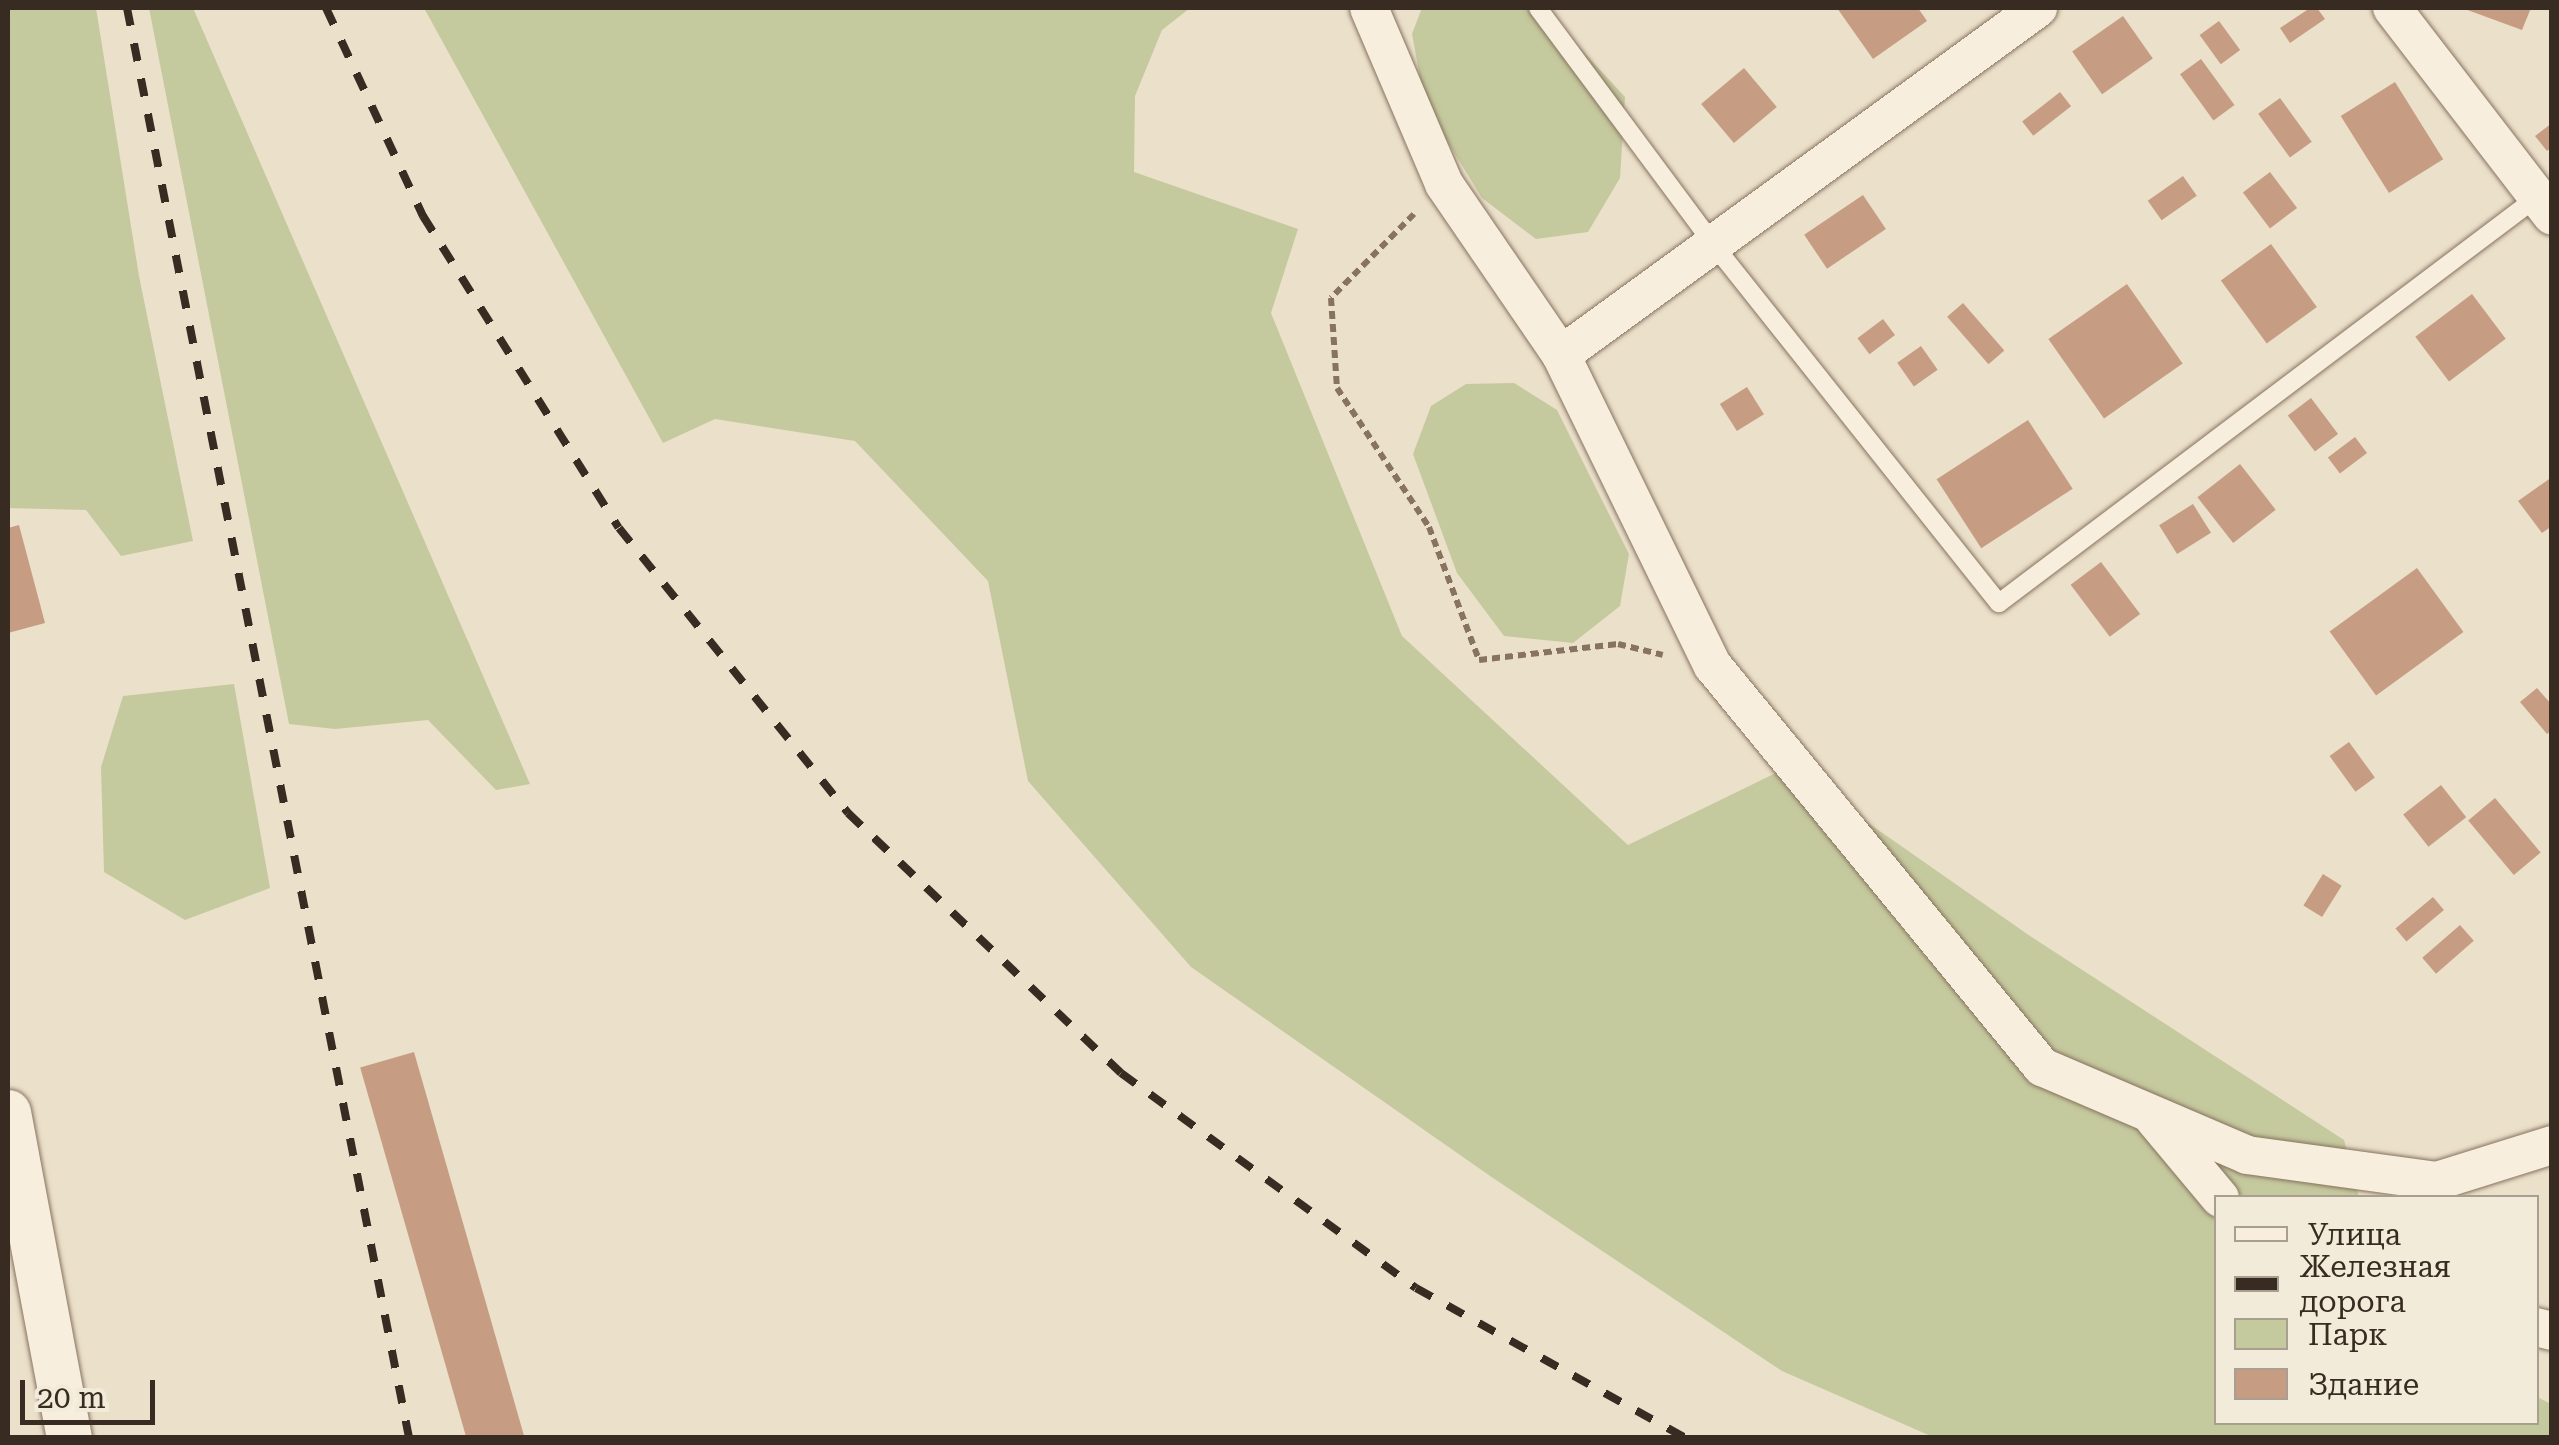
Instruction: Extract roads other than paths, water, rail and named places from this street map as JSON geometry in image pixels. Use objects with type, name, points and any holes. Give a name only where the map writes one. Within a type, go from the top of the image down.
[{"type":"street","points":[[1368,8],[1444,184],[1561,355],[1713,666],[2042,1066],[2248,1155],[2437,1181],[2552,1145]]},
{"type":"street","points":[[1561,355],[2038,8]]},
{"type":"street","points":[[2392,8],[2544,207]]},
{"type":"street","points":[[2147,1111],[2217,1195]]},
{"type":"street","points":[[8,1112],[69,1438]]},
{"type":"lane","points":[[1538,8],[1713,244],[1999,603],[2544,207]]},
{"type":"railway","points":[[127,8],[409,1438]]},
{"type":"railway","points":[[326,8],[423,216],[619,528],[848,813],[1121,1073],[1416,1288],[1686,1438]]}]
